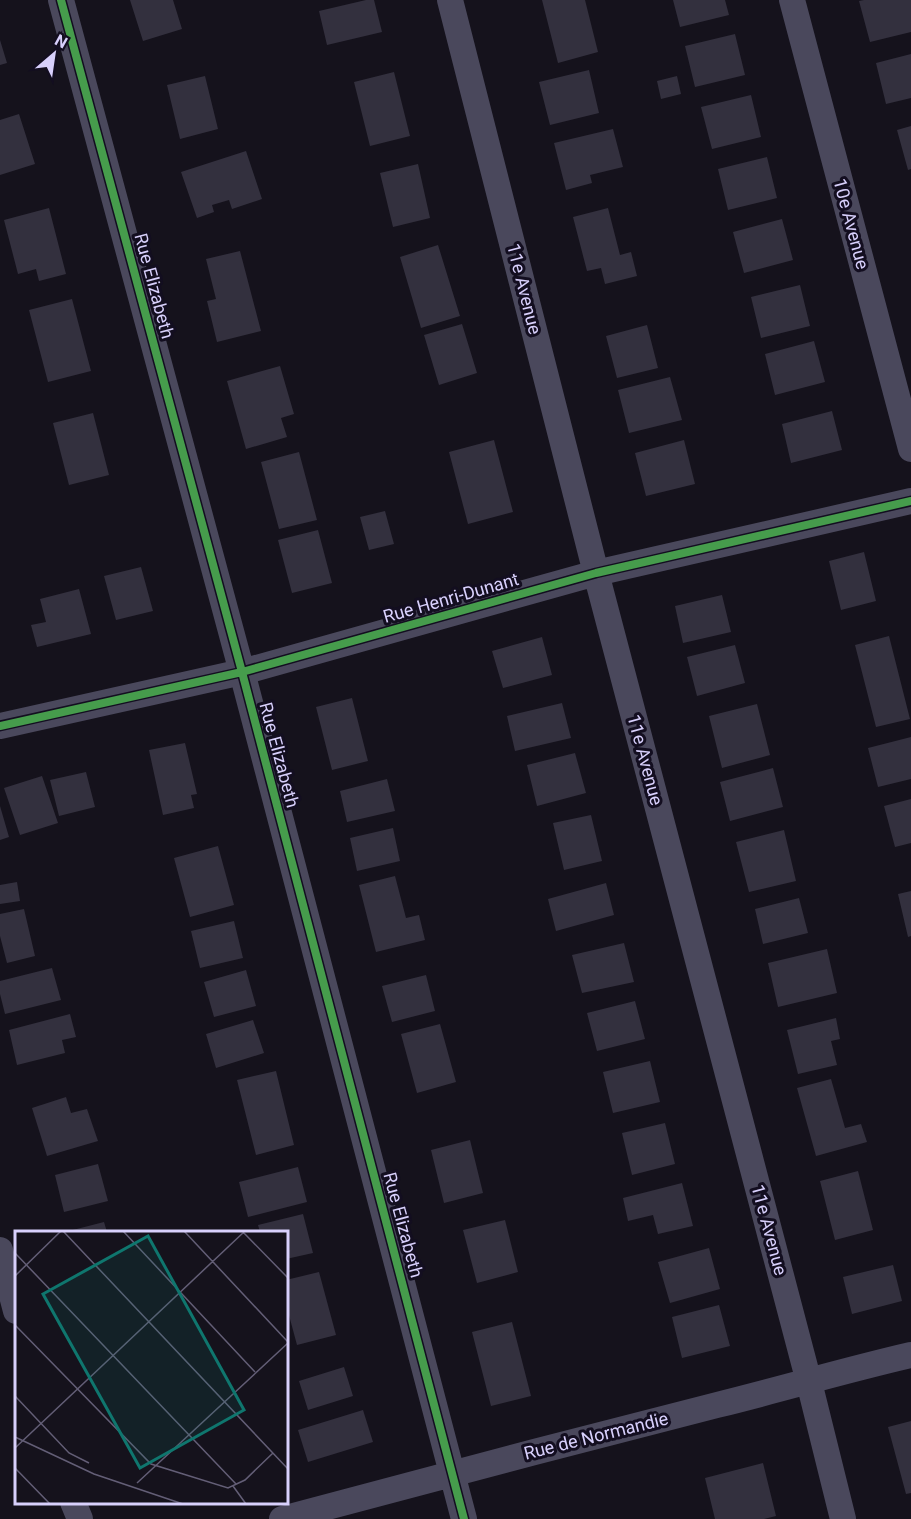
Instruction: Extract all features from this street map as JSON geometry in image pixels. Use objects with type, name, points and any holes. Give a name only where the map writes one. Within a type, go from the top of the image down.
[{"type":"street","name":"Rue Elizabeth","points":[[61,0],[242,672],[464,1519]]},
{"type":"street","name":"11e Avenue","points":[[450,0],[596,573],[843,1519]]},
{"type":"street","name":"10e Avenue","points":[[792,0],[911,449]]},
{"type":"street","name":"Rue Henri-Dunant","points":[[0,726],[242,672],[596,573],[911,501]]},
{"type":"street","points":[[0,1250],[15,1307]]},
{"type":"street","name":"Rue de Normandie","points":[[282,1519],[453,1472],[911,1355]]},
{"type":"street","points":[[73,1504],[80,1519]]},
{"type":"building","points":[[130,0],[173,0],[182,29],[143,41]]},
{"type":"building","points":[[374,0],[382,32],[327,45],[319,11]]},
{"type":"building","points":[[542,0],[585,0],[598,52],[558,63]]},
{"type":"building","points":[[673,0],[725,0],[729,15],[680,27]]},
{"type":"building","points":[[911,0],[911,32],[870,42],[859,1]]},
{"type":"building","points":[[735,34],[745,75],[695,87],[685,46]]},
{"type":"building","points":[[0,40],[7,63],[0,65]]},
{"type":"building","points":[[911,54],[911,98],[886,104],[876,63]]},
{"type":"building","points":[[589,70],[599,113],[550,125],[539,82]]},
{"type":"building","points":[[394,72],[410,136],[370,146],[354,82]]},
{"type":"building","points":[[205,76],[218,129],[180,139],[167,85]]},
{"type":"building","points":[[677,76],[681,94],[661,99],[657,81]]},
{"type":"building","points":[[751,95],[761,137],[712,149],[701,107]]},
{"type":"building","points":[[19,114],[35,164],[0,175],[0,120]]},
{"type":"building","points":[[911,126],[911,169],[908,170],[897,130]]},
{"type":"building","points":[[613,129],[623,167],[590,175],[592,183],[566,190],[554,143]]},
{"type":"building","points":[[246,151],[262,199],[232,209],[229,200],[212,205],[214,212],[197,218],[181,172]]},
{"type":"building","points":[[767,157],[777,198],[728,210],[718,169]]},
{"type":"building","points":[[418,164],[430,218],[393,227],[380,173]]},
{"type":"building","points":[[49,208],[66,274],[39,281],[36,269],[18,274],[4,220]]},
{"type":"building","points":[[608,208],[620,255],[631,252],[637,276],[605,284],[601,268],[587,271],[573,217]]},
{"type":"building","points":[[782,219],[793,260],[744,273],[733,232]]},
{"type":"building","points":[[438,245],[460,316],[421,328],[400,257]]},
{"type":"building","points":[[240,251],[261,331],[217,342],[207,301],[216,299],[206,259]]},
{"type":"building","points":[[800,285],[810,326],[761,338],[751,297]]},
{"type":"building","points":[[72,299],[91,371],[48,382],[29,310]]},
{"type":"building","points":[[462,324],[477,373],[439,385],[424,335]]},
{"type":"building","points":[[647,325],[658,368],[617,378],[606,336]]},
{"type":"building","points":[[814,341],[825,382],[775,395],[765,354]]},
{"type":"building","points":[[280,366],[294,414],[281,418],[287,437],[246,449],[227,381]]},
{"type":"building","points":[[670,377],[682,420],[629,433],[618,390]]},
{"type":"building","points":[[832,411],[842,450],[791,463],[782,424]]},
{"type":"building","points":[[93,413],[109,475],[69,485],[53,423]]},
{"type":"building","points":[[494,440],[513,512],[468,524],[449,452]]},
{"type":"building","points":[[684,440],[695,484],[646,496],[635,453]]},
{"type":"building","points":[[299,452],[317,520],[279,529],[261,462]]},
{"type":"building","points":[[385,511],[394,544],[369,550],[360,517]]},
{"type":"building","points":[[318,530],[332,583],[292,593],[278,540]]},
{"type":"building","points":[[864,552],[876,601],[841,610],[829,561]]},
{"type":"building","points":[[141,567],[153,611],[116,620],[104,576]]},
{"type":"building","points":[[79,589],[91,634],[37,647],[31,625],[46,622],[40,599]]},
{"type":"building","points":[[722,595],[731,632],[683,643],[675,606]]},
{"type":"building","points":[[889,636],[910,719],[876,727],[855,645]]},
{"type":"building","points":[[542,637],[552,675],[503,688],[492,651]]},
{"type":"building","points":[[735,645],[745,683],[697,696],[687,657]]},
{"type":"building","points":[[352,698],[368,761],[332,770],[316,707]]},
{"type":"building","points":[[562,703],[571,738],[515,751],[507,716]]},
{"type":"building","points":[[757,704],[770,755],[722,768],[709,716]]},
{"type":"building","points":[[911,737],[911,779],[878,787],[868,748]]},
{"type":"building","points":[[185,743],[197,794],[191,795],[194,808],[163,815],[149,750]]},
{"type":"building","points":[[575,753],[586,793],[537,806],[527,765]]},
{"type":"building","points":[[773,768],[783,807],[730,821],[720,782]]},
{"type":"building","points":[[86,772],[95,807],[59,816],[50,780]]},
{"type":"building","points":[[42,776],[58,823],[20,835],[4,788]]},
{"type":"building","points":[[387,779],[395,811],[347,822],[340,791]]},
{"type":"building","points":[[911,799],[911,843],[895,847],[884,806]]},
{"type":"building","points":[[0,806],[9,837],[0,840]]},
{"type":"building","points":[[591,815],[602,861],[564,870],[553,823]]},
{"type":"building","points":[[393,828],[400,861],[357,871],[350,838]]},
{"type":"building","points":[[784,830],[796,881],[749,892],[736,842]]},
{"type":"building","points":[[218,846],[234,905],[190,917],[174,858]]},
{"type":"building","points":[[395,876],[406,918],[419,915],[425,940],[376,952],[359,885]]},
{"type":"building","points":[[17,882],[20,901],[0,904],[0,885]]},
{"type":"building","points":[[606,883],[614,915],[556,931],[548,899]]},
{"type":"building","points":[[911,891],[911,936],[908,937],[898,894]]},
{"type":"building","points":[[799,898],[808,933],[763,944],[755,909]]},
{"type":"building","points":[[24,909],[35,956],[7,963],[0,936],[0,914]]},
{"type":"building","points":[[234,921],[243,958],[200,968],[191,931]]},
{"type":"building","points":[[624,943],[634,982],[582,993],[572,955]]},
{"type":"building","points":[[827,949],[837,993],[778,1007],[768,963]]},
{"type":"building","points":[[52,968],[61,1000],[5,1014],[0,994],[0,981]]},
{"type":"building","points":[[246,970],[256,1006],[214,1017],[204,982]]},
{"type":"building","points":[[426,975],[435,1011],[392,1022],[382,986]]},
{"type":"building","points":[[635,1001],[645,1039],[597,1051],[587,1013]]},
{"type":"building","points":[[70,1014],[76,1037],[62,1040],[65,1053],[17,1065],[9,1030]]},
{"type":"building","points":[[836,1018],[840,1039],[831,1041],[837,1065],[798,1074],[787,1030]]},
{"type":"building","points":[[253,1020],[264,1053],[216,1068],[206,1034]]},
{"type":"building","points":[[440,1024],[456,1082],[417,1093],[401,1034]]},
{"type":"building","points":[[650,1061],[660,1102],[613,1113],[603,1072]]},
{"type":"building","points":[[276,1071],[294,1145],[256,1155],[237,1080]]},
{"type":"building","points":[[831,1079],[845,1128],[861,1124],[867,1142],[816,1156],[797,1088]]},
{"type":"building","points":[[66,1097],[71,1113],[87,1109],[98,1141],[47,1156],[32,1108]]},
{"type":"building","points":[[665,1123],[675,1164],[632,1175],[622,1133]]},
{"type":"building","points":[[470,1140],[483,1193],[444,1203],[431,1150]]},
{"type":"building","points":[[98,1164],[108,1201],[64,1212],[55,1175]]},
{"type":"building","points":[[298,1167],[307,1202],[248,1217],[239,1182]]},
{"type":"building","points":[[858,1171],[873,1230],[835,1240],[820,1181]]},
{"type":"building","points":[[682,1183],[693,1226],[658,1234],[653,1215],[628,1221],[623,1198]]},
{"type":"building","points":[[303,1214],[313,1253],[288,1259],[288,1231],[260,1231],[258,1225]]},
{"type":"building","points":[[505,1220],[518,1272],[477,1283],[463,1230]]},
{"type":"building","points":[[104,1222],[107,1231],[69,1231]]},
{"type":"building","points":[[709,1248],[720,1289],[670,1303],[658,1262]]},
{"type":"building","points":[[893,1265],[902,1301],[852,1314],[843,1277]]},
{"type":"building","points":[[319,1272],[336,1335],[297,1345],[288,1311],[288,1280]]},
{"type":"building","points":[[719,1305],[730,1346],[682,1358],[672,1317]]},
{"type":"building","points":[[512,1322],[531,1396],[491,1406],[472,1332]]},
{"type":"building","points":[[344,1367],[353,1396],[308,1410],[299,1381]]},
{"type":"building","points":[[363,1410],[373,1442],[308,1462],[298,1430]]},
{"type":"building","points":[[911,1421],[911,1493],[906,1494],[888,1427]]},
{"type":"building","points":[[763,1463],[776,1516],[764,1519],[715,1519],[705,1478]]},
{"type":"cycle path","points":[[61,0],[242,672],[464,1519]]},
{"type":"cycle path","points":[[0,726],[242,672],[596,573],[911,501]]}]
